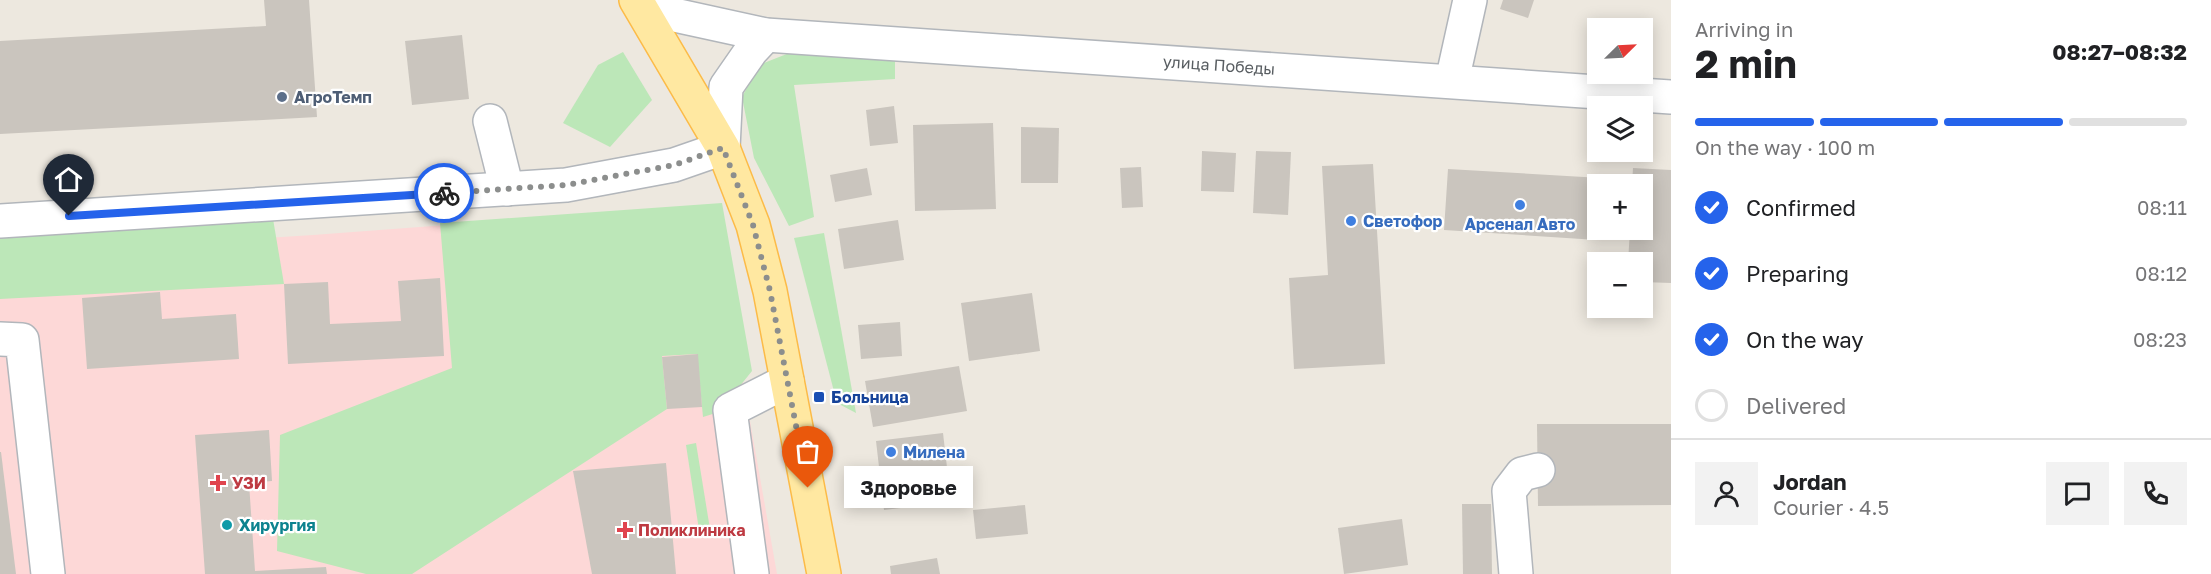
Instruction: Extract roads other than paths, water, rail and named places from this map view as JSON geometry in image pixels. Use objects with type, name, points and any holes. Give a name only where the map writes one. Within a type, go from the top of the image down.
[{"type":"main road","points":[[639,4],[723,148],[753,225],[770,291],[824,574]]},
{"type":"street","points":[[1452,81],[1470,0]]},
{"type":"street","name":"улица Победы","points":[[639,4],[766,35],[1671,97]]},
{"type":"street","points":[[0,221],[566,185],[663,167],[723,148],[726,87],[766,35]]},
{"type":"street","points":[[490,121],[507,189]]},
{"type":"street","points":[[0,339],[22,340],[48,574]]},
{"type":"street","points":[[752,574],[730,410],[787,381]]},
{"type":"street","points":[[1516,574],[1509,491],[1522,474],[1538,470]]},
{"type":"place","name":"АгроТемп","points":[[282,97]]},
{"type":"place","name":"Арсенал Авто","points":[[1520,205]]},
{"type":"place","name":"Светофор","points":[[1351,221]]},
{"type":"place","name":"Больница","points":[[819,397]]},
{"type":"place","name":"Милена","points":[[891,452]]},
{"type":"place","name":"УЗИ","points":[[218,483]]},
{"type":"place","name":"Здоровье","points":[[808,488]]},
{"type":"place","name":"Хирургия","points":[[227,525]]},
{"type":"place","name":"Поликлиника","points":[[625,530]]}]
